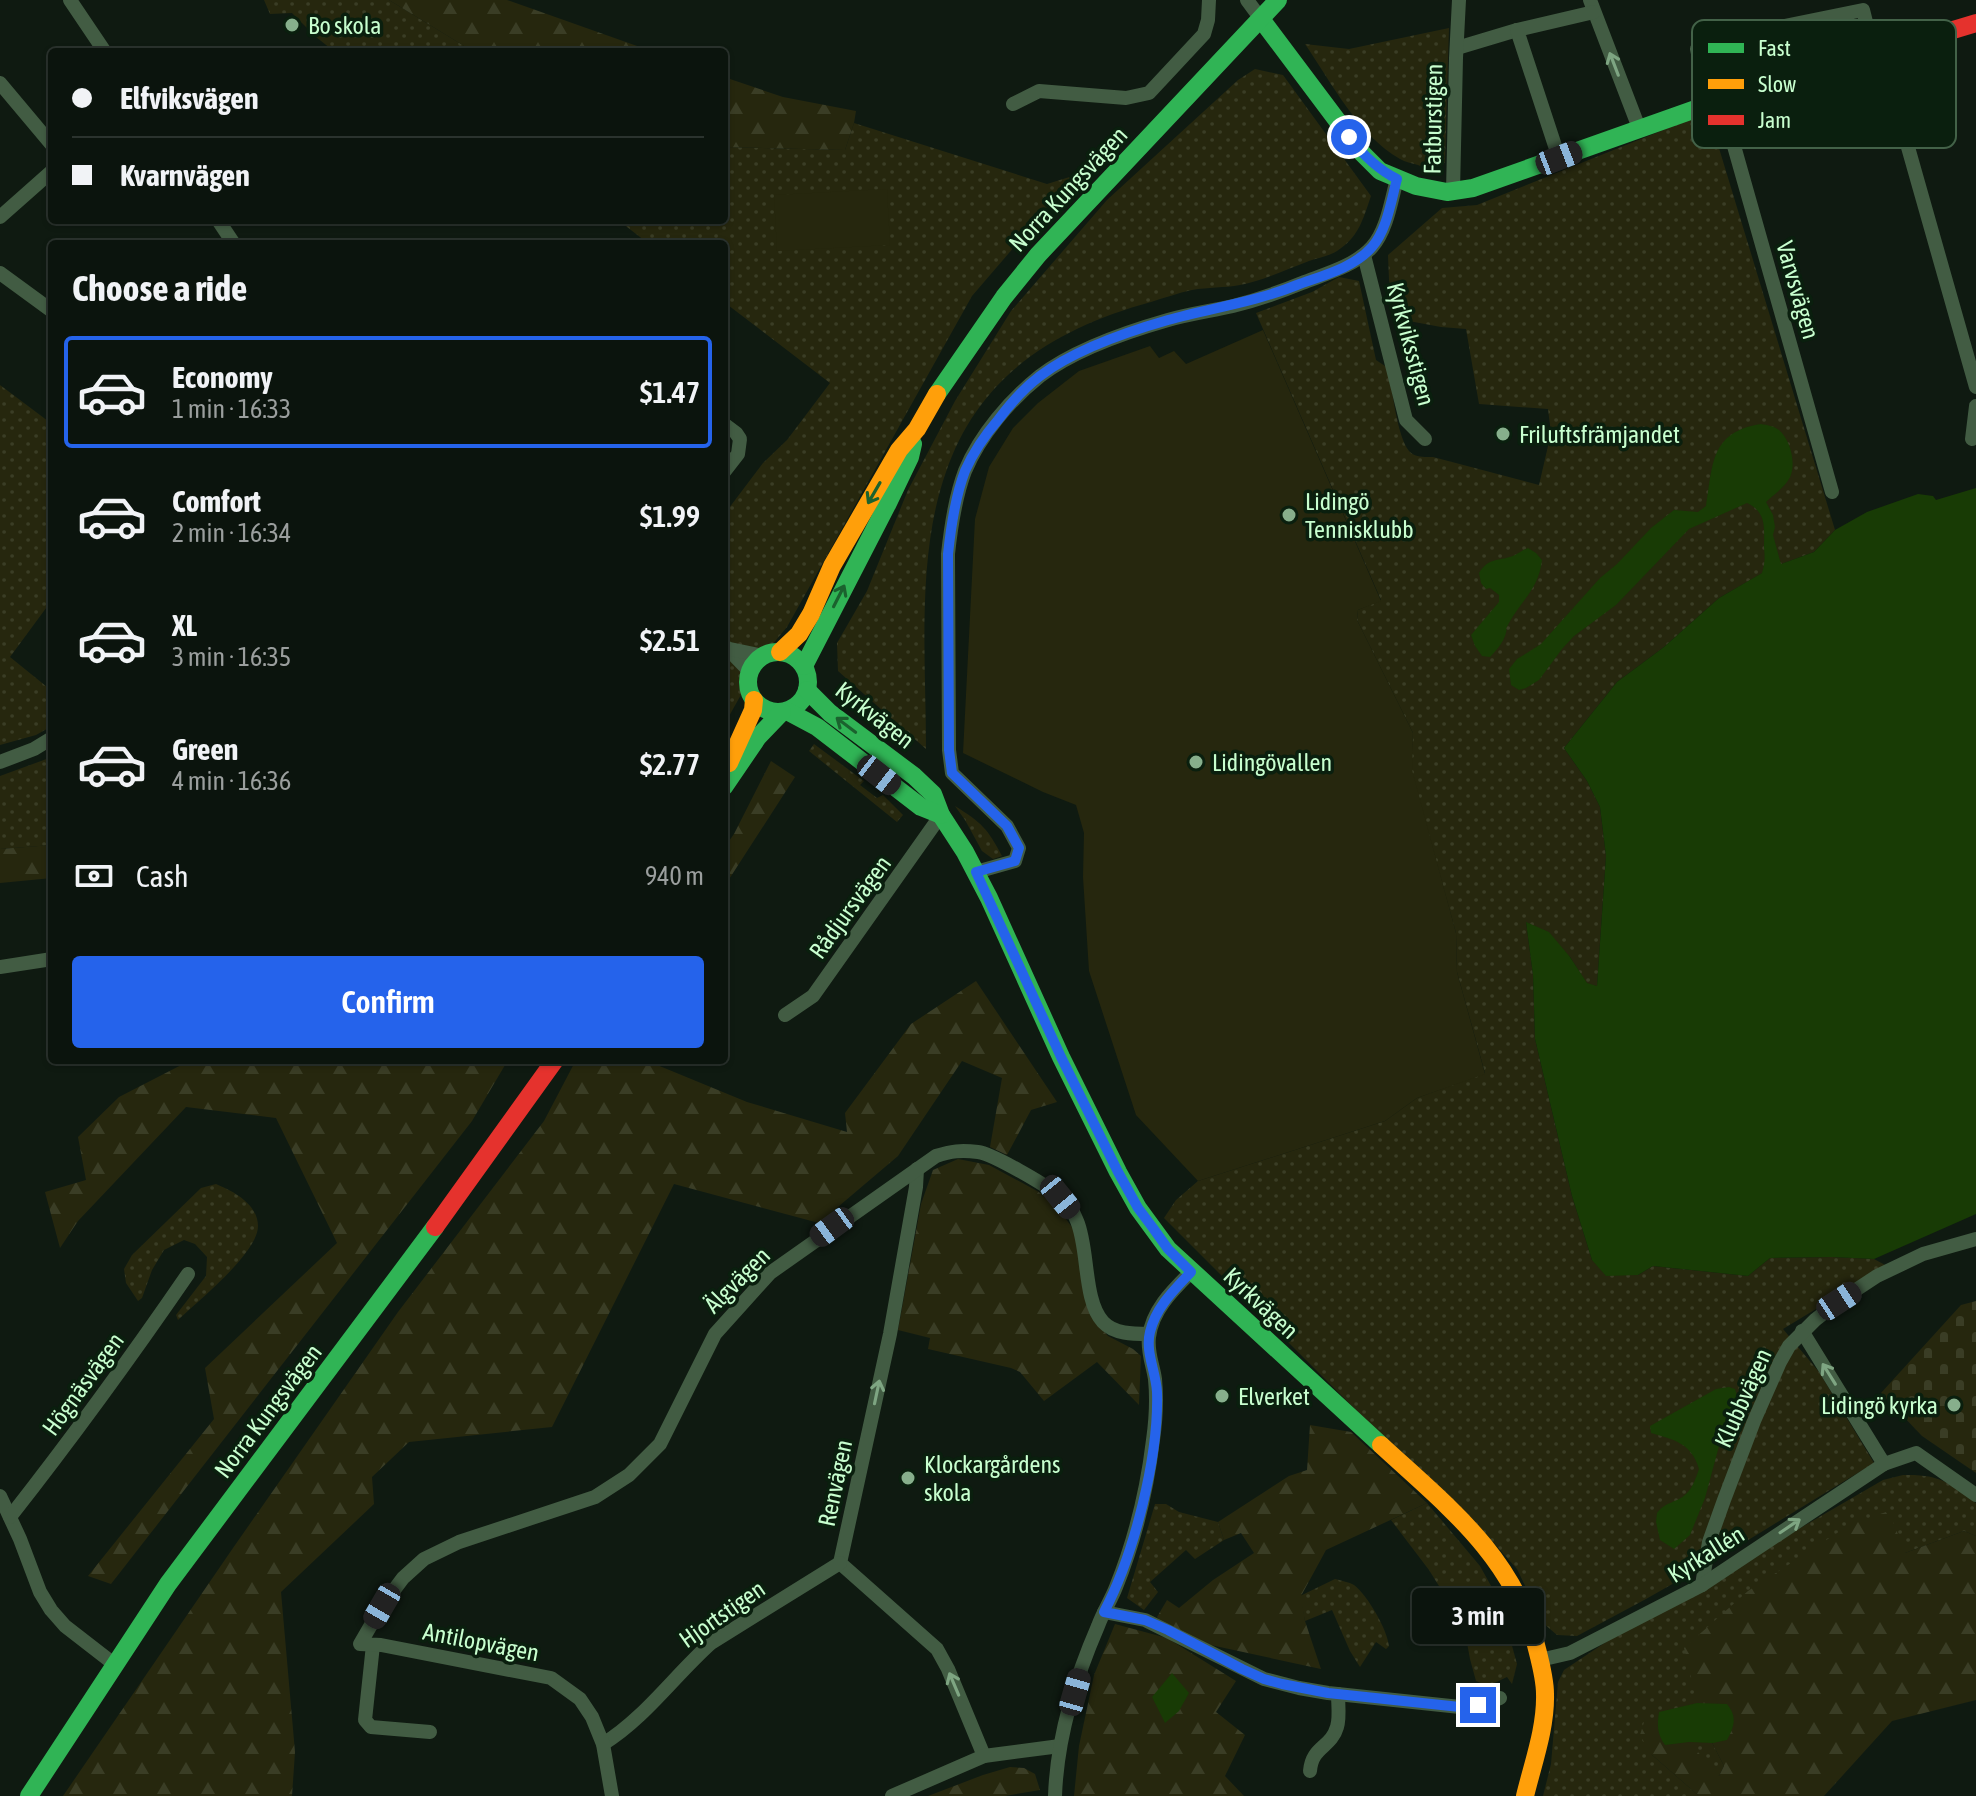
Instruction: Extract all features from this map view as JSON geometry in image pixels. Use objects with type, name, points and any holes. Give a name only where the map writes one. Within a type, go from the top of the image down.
[{"type":"street","points":[[70,0],[102,48]]},
{"type":"street","points":[[1013,104],[1039,91],[1126,98],[1149,93],[1204,34],[1209,0]]},
{"type":"street","points":[[1247,0],[1360,151],[1380,171],[1416,186],[1453,191],[1473,188],[1692,110]]},
{"type":"street","name":"Norra Kungsvägen","points":[[772,654],[799,634],[839,553],[899,450],[917,429],[936,395],[1004,297],[1038,255],[1278,0]]},
{"type":"street","name":"Fatburstigen","points":[[1453,191],[1458,1]]},
{"type":"street","points":[[1594,4],[1639,128]]},
{"type":"street","name":"Fatburstigen","points":[[1457,48],[1594,4]]},
{"type":"street","name":"Varvsvägen","points":[[1814,20],[1863,10],[1866,20]]},
{"type":"street","points":[[1956,29],[1976,23]]},
{"type":"street","points":[[1517,30],[1559,158]]},
{"type":"street","points":[[0,83],[48,140]]},
{"type":"street","name":"Varvsvägen","points":[[1729,148],[1832,492]]},
{"type":"street","points":[[1906,148],[1976,387]]},
{"type":"street","points":[[0,217],[48,175]]},
{"type":"street","name":"Kyrkviksstigen","points":[[976,872],[1015,861],[1019,848],[1007,826],[952,773],[949,750],[948,554],[951,523],[966,470],[985,435],[1011,403],[1040,376],[1075,355],[1168,320],[1233,306],[1278,292],[1364,255],[1378,240],[1397,179]]},
{"type":"street","name":"Kyrkviksstigen","points":[[1364,255],[1406,420],[1425,439]]},
{"type":"street","points":[[0,273],[48,308]]},
{"type":"street","points":[[1972,439],[1976,406]]},
{"type":"street","points":[[728,427],[740,439],[738,454],[728,467]]},
{"type":"street","name":"Norra Kungsvägen","points":[[804,666],[893,493],[910,457],[917,429]]},
{"type":"street","points":[[728,646],[797,658],[807,674],[807,690],[803,700],[785,711],[758,737],[728,781]]},
{"type":"street","points":[[728,647],[750,672]]},
{"type":"street","points":[[772,654],[755,663],[750,672],[749,690],[762,708],[785,711]]},
{"type":"street","name":"Kyrkvägen","points":[[807,690],[830,713],[914,776],[933,794],[941,815],[976,872],[1118,1172],[1138,1208],[1168,1249],[1437,1497],[1480,1539],[1502,1569],[1530,1622],[1545,1694],[1540,1735],[1525,1796]]},
{"type":"street","points":[[728,766],[753,710],[754,700]]},
{"type":"street","name":"Kyrkvägen","points":[[785,711],[817,727],[921,807],[941,815]]},
{"type":"street","points":[[0,762],[48,740]]},
{"type":"street","name":"Rådjursvägen","points":[[785,1015],[813,996],[941,815]]},
{"type":"street","points":[[0,967],[48,960]]},
{"type":"street","name":"Norra Kungsvägen","points":[[29,1796],[168,1584],[419,1249],[552,1064]]},
{"type":"street","name":"Älgvägen","points":[[367,1644],[382,1606],[403,1578],[424,1559],[459,1542],[595,1497],[629,1475],[660,1444],[715,1334],[770,1273],[936,1156],[953,1150],[982,1152],[1060,1197],[1078,1221],[1090,1294],[1102,1321],[1111,1328],[1129,1334],[1149,1334]]},
{"type":"street","name":"Renvägen","points":[[917,1169],[890,1334],[840,1563],[937,1649],[984,1756]]},
{"type":"street","name":"Klubbvägen","points":[[1702,1585],[1709,1542],[1754,1421],[1789,1346],[1802,1331],[1839,1301],[1877,1276],[1923,1254],[1976,1239]]},
{"type":"street","points":[[1055,1796],[1060,1746],[1082,1664],[1116,1589],[1139,1517],[1150,1460],[1157,1392],[1148,1347],[1149,1334],[1165,1299],[1191,1272]]},
{"type":"street","name":"Högnäsvägen","points":[[10,1517],[68,1442],[188,1274]]},
{"type":"street","points":[[1802,1331],[1884,1464]]},
{"type":"street","name":"Kyrkallén","points":[[1540,1660],[1570,1653],[1702,1585],[1884,1464],[1916,1453],[1976,1495]]},
{"type":"street","points":[[0,1496],[40,1592],[51,1610],[65,1626],[114,1664]]},
{"type":"street","name":"Hjortstigen","points":[[603,1744],[621,1733],[711,1643],[840,1563]]},
{"type":"street","points":[[1104,1612],[1145,1620],[1264,1679],[1299,1688],[1460,1707],[1500,1698]]},
{"type":"street","points":[[367,1644],[367,1723],[371,1727],[430,1732]]},
{"type":"street","name":"Antilopvägen","points":[[367,1644],[551,1678],[580,1699],[592,1717],[603,1744],[612,1796]]},
{"type":"street","points":[[1310,1771],[1314,1754],[1323,1748],[1339,1725],[1338,1694]]},
{"type":"street","points":[[892,1796],[984,1756],[1060,1746]]},
{"type":"green space","points":[[264,0],[389,0],[467,48],[330,48],[292,13],[270,14]]},
{"type":"green space","points":[[389,0],[507,0],[643,48],[467,48]]},
{"type":"green space","points":[[1449,28],[1445,162],[1433,170],[1400,159],[1372,137],[1347,107],[1305,44],[1349,49]]},
{"type":"green space","points":[[1255,69],[1283,75],[1371,196],[1359,227],[1350,240],[1334,253],[1266,278],[1182,293],[1084,326],[1025,360],[1000,382],[960,438],[946,472],[930,538],[924,644],[926,749],[838,671],[837,643],[867,591],[908,490],[955,401],[1011,311],[1107,200],[1238,80]]},
{"type":"green space","points":[[728,78],[783,97],[856,111],[845,150],[728,147]]},
{"type":"green space","points":[[1692,118],[1692,148],[1719,148],[1835,530],[1814,552],[1773,567],[1719,598],[1664,647],[1617,682],[1564,748],[1587,781],[1600,807],[1606,856],[1597,986],[1587,984],[1570,957],[1526,922],[1533,975],[1535,1039],[1572,1196],[1592,1260],[1638,1275],[1653,1266],[1748,1276],[1770,1258],[1874,1259],[1887,1266],[1783,1329],[1819,1372],[1874,1463],[1727,1553],[1577,1636],[1557,1635],[1543,1623],[1517,1569],[1475,1522],[1382,1436],[1164,1218],[1176,1200],[1198,1181],[1385,1121],[1417,1098],[1485,1073],[1457,972],[1456,933],[1411,770],[1413,733],[1357,620],[1358,610],[1381,600],[1256,313],[1312,292],[1339,277],[1359,281],[1376,360],[1388,368],[1398,423],[1409,451],[1417,456],[1433,457],[1539,485],[1551,433],[1548,409],[1479,404],[1466,329],[1398,319],[1389,280],[1388,255],[1442,208],[1477,205]]},
{"type":"green space","points":[[854,123],[1047,184],[1076,175],[972,296],[787,627],[771,646],[759,648],[742,681],[742,693],[728,718],[728,508],[763,463],[787,440],[830,383],[728,305],[728,240],[644,240],[623,224],[728,224],[728,147],[845,150]]},
{"type":"green space","points":[[887,189],[890,245],[777,251],[774,195]]},
{"type":"green space","name":"Lidingövallen","points":[[1263,330],[1381,601],[1358,610],[1357,620],[1413,733],[1412,770],[1456,933],[1457,972],[1485,1074],[1417,1098],[1385,1121],[1198,1181],[1136,1115],[1089,971],[1083,877],[1084,833],[1076,805],[963,753],[975,519],[989,467],[1013,428],[1038,403],[1079,371],[1150,346],[1159,358],[1174,351],[1186,364]]},
{"type":"green space","points":[[0,385],[48,421],[48,605],[10,657],[48,688],[48,728],[36,735],[0,745]]},
{"type":"green space","points":[[814,744],[864,781],[860,785],[877,798],[883,795],[903,815],[897,822],[809,751]]},
{"type":"green space","points":[[48,758],[48,845],[0,849],[0,776]]},
{"type":"green space","points":[[771,761],[795,777],[728,881],[728,842]]},
{"type":"green space","points":[[955,806],[983,827],[1002,856],[993,859],[982,851]]},
{"type":"green space","points":[[48,845],[48,878],[0,883],[0,849]]},
{"type":"green space","points":[[976,981],[1057,1102],[1031,1110],[1007,1155],[990,1147],[1002,1078],[962,1061],[898,1156],[819,1223],[674,1184],[552,1427],[409,1442],[372,1477],[374,1504],[281,1592],[295,1752],[292,1796],[63,1796],[398,1312],[544,1121],[574,1064],[655,1064],[747,1102],[847,1132],[845,1113],[911,1024]]},
{"type":"green space","points":[[183,1064],[506,1064],[472,1121],[111,1584],[88,1576],[214,1419],[205,1368],[337,1243],[276,1118],[186,1107],[78,1221],[60,1248],[45,1192],[86,1180],[78,1137],[119,1097]]},
{"type":"green space","points":[[958,1159],[989,1165],[1039,1192],[1063,1215],[1074,1230],[1096,1322],[1108,1336],[1141,1356],[1139,1405],[1097,1362],[1044,1401],[1020,1372],[928,1349],[930,1338],[898,1330],[921,1204],[933,1170]]},
{"type":"green space","points":[[216,1184],[237,1195],[254,1211],[258,1226],[255,1237],[226,1276],[178,1320],[176,1315],[206,1276],[207,1257],[195,1244],[184,1240],[164,1250],[138,1301],[126,1283],[124,1269],[132,1255],[201,1188]]},
{"type":"green space","points":[[1976,1301],[1976,1473],[1922,1436],[1881,1393],[1961,1305]]},
{"type":"green space","points":[[1310,1425],[1351,1432],[1427,1503],[1326,1550],[1301,1596],[1305,1621],[1321,1669],[1206,1644],[1161,1622],[1157,1617],[1167,1600],[1179,1608],[1213,1580],[1254,1553],[1241,1533],[1224,1540],[1218,1522],[1289,1476],[1307,1470]]},
{"type":"green space","points":[[1903,1475],[1926,1476],[1943,1481],[1976,1503],[1976,1536],[1964,1531],[1905,1553],[1702,1723],[1724,1766],[1719,1776],[1651,1754],[1699,1796],[1543,1796],[1551,1764],[1558,1682],[1564,1670],[1621,1632],[1883,1480]]},
{"type":"green space","points":[[1427,1503],[1480,1566],[1500,1602],[1517,1664],[1512,1684],[1507,1677],[1488,1686],[1476,1681],[1464,1626],[1429,1570],[1391,1520]]},
{"type":"green space","points":[[1155,1504],[1166,1504],[1179,1512],[1218,1522],[1224,1540],[1195,1559],[1186,1550],[1150,1582],[1158,1592],[1144,1610],[1127,1598]]},
{"type":"green space","points":[[1889,1511],[1905,1553],[1964,1531],[1976,1536],[1976,1700],[1892,1721],[1824,1796],[1699,1796],[1651,1754],[1640,1735],[1645,1719],[1675,1726],[1719,1776],[1724,1766],[1702,1723],[1684,1648],[1748,1591],[1851,1524]]},
{"type":"green space","points":[[1335,1579],[1352,1584],[1359,1590],[1385,1631],[1389,1646],[1386,1649],[1376,1642],[1360,1667],[1332,1610],[1305,1621],[1300,1596]]},
{"type":"green space","points":[[1115,1624],[1167,1638],[1236,1681],[1216,1712],[1245,1735],[1225,1776],[1244,1796],[1074,1796],[1079,1746],[1094,1675]]},
{"type":"green space","points":[[1010,1767],[1024,1768],[1035,1774],[1040,1790],[1005,1796],[928,1796],[983,1775]]},
{"type":"shaded area","points":[[1761,424],[1783,434],[1793,460],[1789,479],[1766,502],[1773,515],[1773,535],[1781,564],[1814,552],[1835,530],[1867,512],[1918,494],[1933,496],[1936,500],[1976,488],[1976,1214],[1874,1259],[1770,1258],[1748,1276],[1653,1266],[1638,1275],[1606,1276],[1592,1260],[1572,1196],[1535,1039],[1533,975],[1526,922],[1549,932],[1587,983],[1597,986],[1606,856],[1600,807],[1587,781],[1564,748],[1617,682],[1664,647],[1719,598],[1762,573],[1764,528],[1758,511],[1747,503],[1689,529],[1616,605],[1574,636],[1539,680],[1519,690],[1511,685],[1509,669],[1517,659],[1541,644],[1600,578],[1651,528],[1674,510],[1698,512],[1706,506],[1713,464],[1723,442],[1744,428]]},
{"type":"shaded area","points":[[1528,548],[1542,560],[1537,578],[1506,628],[1499,647],[1490,657],[1482,656],[1471,635],[1499,602],[1499,595],[1490,588],[1486,589],[1479,573],[1491,562]]},
{"type":"shaded area","points":[[1716,1389],[1735,1389],[1738,1399],[1725,1424],[1705,1498],[1690,1535],[1674,1549],[1660,1540],[1657,1513],[1688,1492],[1699,1469],[1687,1448],[1651,1433],[1650,1426]]},
{"type":"shaded area","points":[[1172,1673],[1189,1693],[1179,1711],[1165,1723],[1152,1697]]},
{"type":"shaded area","points":[[1697,1703],[1727,1704],[1734,1721],[1727,1740],[1665,1745],[1658,1729],[1659,1712]]},
{"type":"traffic: fast","points":[[937,394],[1004,297],[1038,255],[1278,0]]},
{"type":"traffic: fast","points":[[1261,19],[1360,151],[1380,171],[1416,186],[1447,192],[1473,188],[1692,110]]},
{"type":"traffic: fast","points":[[804,666],[887,505],[913,444]]},
{"type":"traffic: fast","points":[[778,652],[789,654],[799,661],[806,671],[808,682],[806,693],[799,703],[789,710],[778,712],[767,710],[757,703],[750,693],[748,682],[750,671],[757,661],[767,654],[778,652]]},
{"type":"traffic: fast","points":[[807,690],[830,713],[914,776],[933,794],[941,815],[989,898],[1061,1057],[1118,1172],[1138,1208],[1168,1249],[1381,1445]]},
{"type":"traffic: fast","points":[[787,711],[817,727],[921,807],[941,815]]},
{"type":"traffic: fast","points":[[728,781],[758,737],[782,712]]},
{"type":"traffic: fast","points":[[29,1796],[168,1584],[435,1227]]},
{"type":"traffic: slow","points":[[780,652],[799,634],[832,566],[899,450],[917,429],[937,394]]},
{"type":"traffic: slow","points":[[729,763],[753,710],[754,700]]},
{"type":"traffic: slow","points":[[1381,1445],[1474,1534],[1494,1558],[1525,1613],[1541,1663],[1545,1694],[1541,1733],[1525,1796]]},
{"type":"traffic: jam","points":[[1956,29],[1976,23]]},
{"type":"traffic: jam","points":[[435,1227],[552,1064]]},
{"type":"place","name":"Bo skola","points":[[292,25]]},
{"type":"place","name":"Friluftsfrämjandet","points":[[1503,434]]},
{"type":"place","name":"Lidingö Tennisklubb","points":[[1289,515]]},
{"type":"place","name":"Lidingövallen","points":[[1196,762]]},
{"type":"place","name":"Elverket","points":[[1222,1396]]},
{"type":"place","name":"Lidingö kyrka","points":[[1954,1405]]},
{"type":"place","name":"Klockargårdens skola","points":[[908,1478]]},
{"type":"route","points":[[1349,137],[1380,171],[1397,179],[1378,240],[1364,255],[1278,292],[1233,306],[1168,320],[1075,355],[1040,376],[1011,403],[985,435],[966,470],[951,523],[948,554],[949,750],[952,773],[1007,826],[1019,848],[1015,861],[976,872],[1061,1057],[1138,1208],[1168,1249],[1191,1272],[1165,1299],[1149,1334],[1148,1347],[1157,1392],[1150,1460],[1139,1517],[1116,1589],[1104,1612],[1145,1620],[1264,1679],[1299,1688],[1460,1707],[1478,1705]]}]
